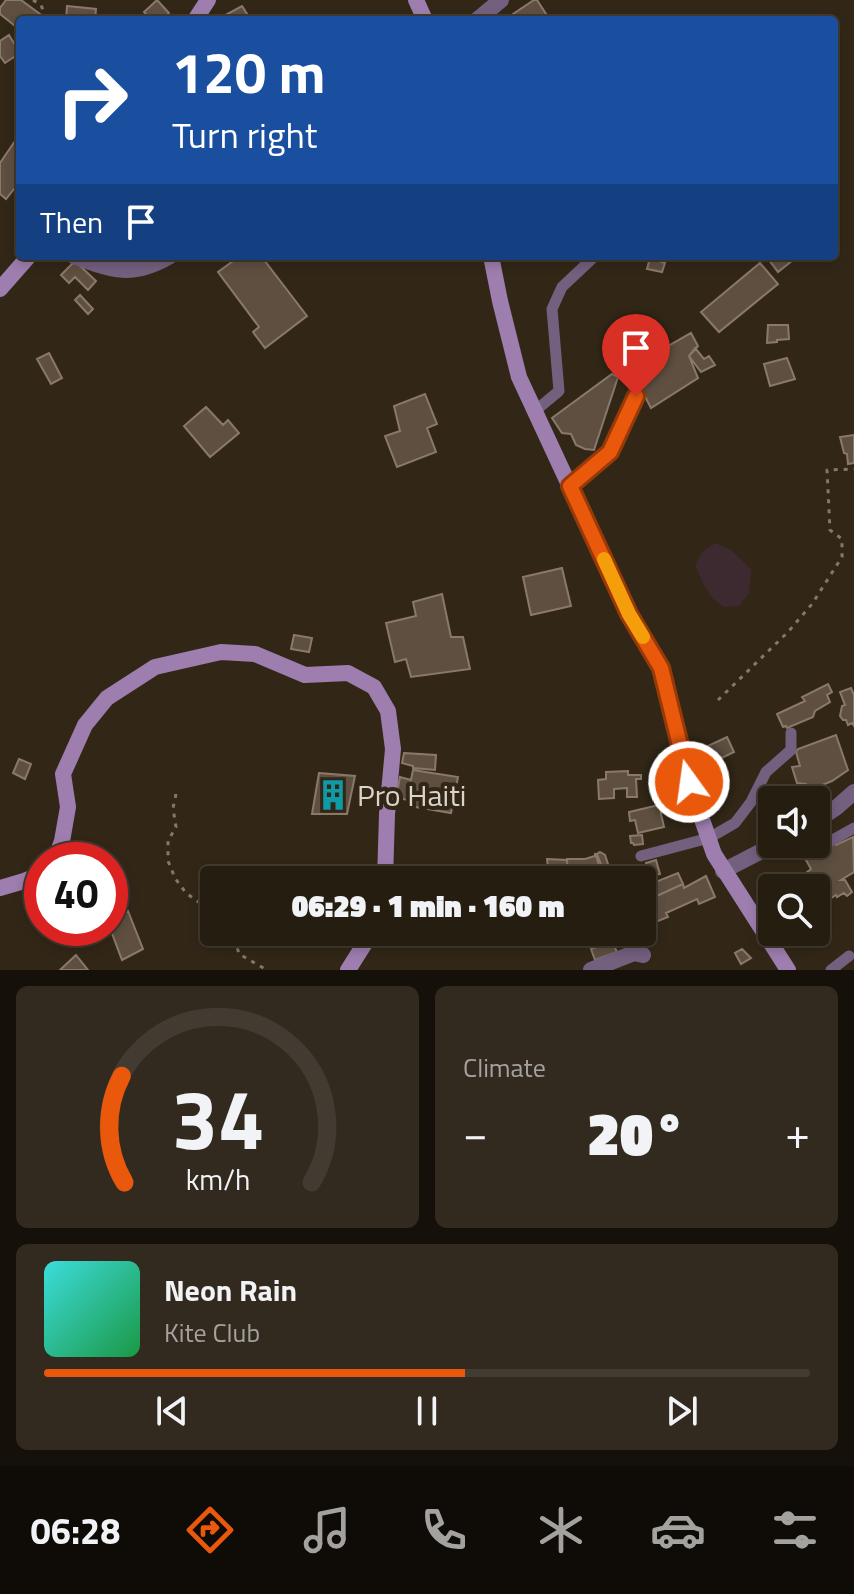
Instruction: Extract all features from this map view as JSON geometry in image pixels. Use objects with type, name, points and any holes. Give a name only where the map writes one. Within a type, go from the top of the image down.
[{"type":"street","points":[[482,16],[501,0]]},
{"type":"street","points":[[0,289],[25,260]]},
{"type":"street","points":[[85,260],[103,267],[131,271],[163,260]]},
{"type":"street","points":[[492,260],[519,377],[629,614],[661,668],[689,782],[714,854],[788,970]]},
{"type":"street","points":[[62,842],[68,807],[63,774],[85,725],[107,698],[155,667],[221,652],[255,654],[305,675],[348,673],[374,687],[388,711],[393,749],[385,866]]},
{"type":"street","points":[[830,812],[854,792]]},
{"type":"street","points":[[723,871],[758,853]]},
{"type":"street","points":[[0,888],[24,881]]},
{"type":"street","points":[[348,970],[363,946]]},
{"type":"street","points":[[591,970],[634,953],[643,955]]},
{"type":"lane","points":[[535,411],[559,391],[552,309],[562,287],[591,260]]},
{"type":"lane","points":[[570,486],[610,452],[636,396]]},
{"type":"lane","points":[[641,856],[709,838],[735,823],[751,802],[766,772],[791,750],[791,733]]},
{"type":"lane","points":[[830,841],[854,828]]},
{"type":"lane","points":[[831,970],[849,956]]},
{"type":"path","points":[[33,0],[41,5],[45,16]]},
{"type":"path","points":[[718,700],[788,632],[812,604],[842,557],[842,539],[830,530],[827,470],[854,469]]},
{"type":"path","points":[[176,794],[173,808],[176,827],[168,841],[168,861],[186,893],[200,903]]},
{"type":"path","points":[[237,946],[239,954],[267,970]]},
{"type":"shaded area","points":[[715,543],[731,550],[751,569],[749,593],[739,606],[724,607],[712,598],[695,565],[703,551]]},
{"type":"building","points":[[6,0],[21,0],[43,16],[16,16],[16,27],[0,14]]},
{"type":"building","points":[[157,0],[169,13],[166,16],[148,16],[144,12]]},
{"type":"building","points":[[537,0],[547,16],[514,16],[513,14]]},
{"type":"building","points":[[67,6],[96,9],[95,16],[66,16]]},
{"type":"building","points":[[242,6],[248,16],[224,16]]},
{"type":"building","points":[[9,35],[16,46],[16,56],[5,63],[0,56],[0,41]]},
{"type":"building","points":[[16,142],[16,190],[6,199],[0,194],[0,163]]},
{"type":"building","points":[[234,260],[264,260],[307,316],[265,348],[253,332],[259,327],[218,272]]},
{"type":"building","points":[[649,260],[665,263],[662,272],[647,269]]},
{"type":"building","points":[[769,260],[793,260],[778,272]]},
{"type":"building","points":[[75,261],[96,281],[88,290],[75,277],[69,283],[61,275]]},
{"type":"building","points":[[760,263],[778,284],[719,332],[701,312]]},
{"type":"building","points":[[80,295],[93,309],[88,314],[75,300]]},
{"type":"building","points":[[768,325],[788,325],[789,339],[767,343]]},
{"type":"building","points":[[691,333],[698,346],[689,356],[698,378],[651,408],[630,368]]},
{"type":"building","points":[[695,348],[704,359],[709,356],[715,365],[701,372],[689,356]]},
{"type":"building","points":[[49,353],[62,378],[51,384],[37,359]]},
{"type":"building","points":[[787,358],[795,379],[770,386],[764,364]]},
{"type":"building","points":[[612,374],[618,377],[594,450],[585,449],[576,445],[571,434],[562,433],[552,418]]},
{"type":"building","points":[[425,394],[437,424],[427,428],[436,452],[397,467],[385,436],[400,431],[394,406]]},
{"type":"building","points":[[206,407],[223,425],[228,420],[239,433],[210,457],[184,426]]},
{"type":"building","points":[[854,435],[854,463],[848,464],[840,437]]},
{"type":"building","points":[[562,568],[571,606],[531,615],[523,577]]},
{"type":"building","points":[[442,594],[451,637],[463,637],[470,669],[411,677],[406,659],[395,662],[386,623],[416,616],[413,602]]},
{"type":"building","points":[[294,635],[312,638],[309,652],[291,649]]},
{"type":"building","points":[[828,684],[832,692],[827,695],[830,702],[815,711],[813,717],[783,727],[777,714],[805,701],[802,697]]},
{"type":"building","points":[[851,688],[854,695],[854,726],[852,723],[848,725],[840,716],[845,705],[840,692]]},
{"type":"building","points":[[836,735],[848,770],[820,786],[797,783],[792,767],[800,766],[798,749]]},
{"type":"building","points":[[727,737],[734,752],[703,767],[697,751]]},
{"type":"building","points":[[404,753],[436,755],[435,770],[413,768],[402,763]]},
{"type":"building","points":[[19,759],[31,764],[25,779],[13,773]]},
{"type":"building","points":[[413,770],[458,777],[451,813],[415,807],[415,801],[396,798],[400,777],[411,780]]},
{"type":"building","points":[[628,771],[628,775],[641,775],[641,779],[636,779],[637,797],[627,797],[627,788],[614,789],[614,798],[599,799],[598,780],[606,779],[606,772]]},
{"type":"building","name":"Pro Haiti","points":[[319,773],[355,776],[347,814],[312,814]]},
{"type":"building","points":[[659,805],[664,827],[638,833],[635,820],[630,821],[629,812]]},
{"type":"building","points":[[642,835],[643,844],[631,843],[630,836]]},
{"type":"building","points":[[853,837],[854,872],[841,880],[845,880],[852,892],[830,899],[830,874],[806,874],[811,869],[806,860],[830,858],[830,846]]},
{"type":"building","points":[[595,853],[599,866],[567,866],[567,859],[595,856]]},
{"type":"building","points":[[597,854],[605,855],[609,866],[602,866]]},
{"type":"building","points":[[547,859],[567,860],[567,866],[548,866]]},
{"type":"building","points":[[656,860],[660,874],[656,875],[656,866],[647,866],[646,863]]},
{"type":"building","points":[[678,873],[683,884],[656,897],[656,882]]},
{"type":"building","points":[[706,876],[715,897],[699,904],[697,899],[666,913],[668,917],[656,922],[656,896],[683,884],[684,888]]},
{"type":"building","points":[[128,911],[143,949],[122,960],[117,946],[128,946]]},
{"type":"building","points":[[614,946],[617,952],[595,960],[591,949]]},
{"type":"building","points":[[742,949],[751,958],[741,964],[735,953]]},
{"type":"building","points":[[76,955],[88,970],[60,970]]},
{"type":"slow traffic","points":[[604,559],[643,637]]},
{"type":"place","name":"Pro Haiti","points":[[333,795]]},
{"type":"route","points":[[636,396],[610,452],[570,486],[629,614],[661,668],[689,782]]}]
